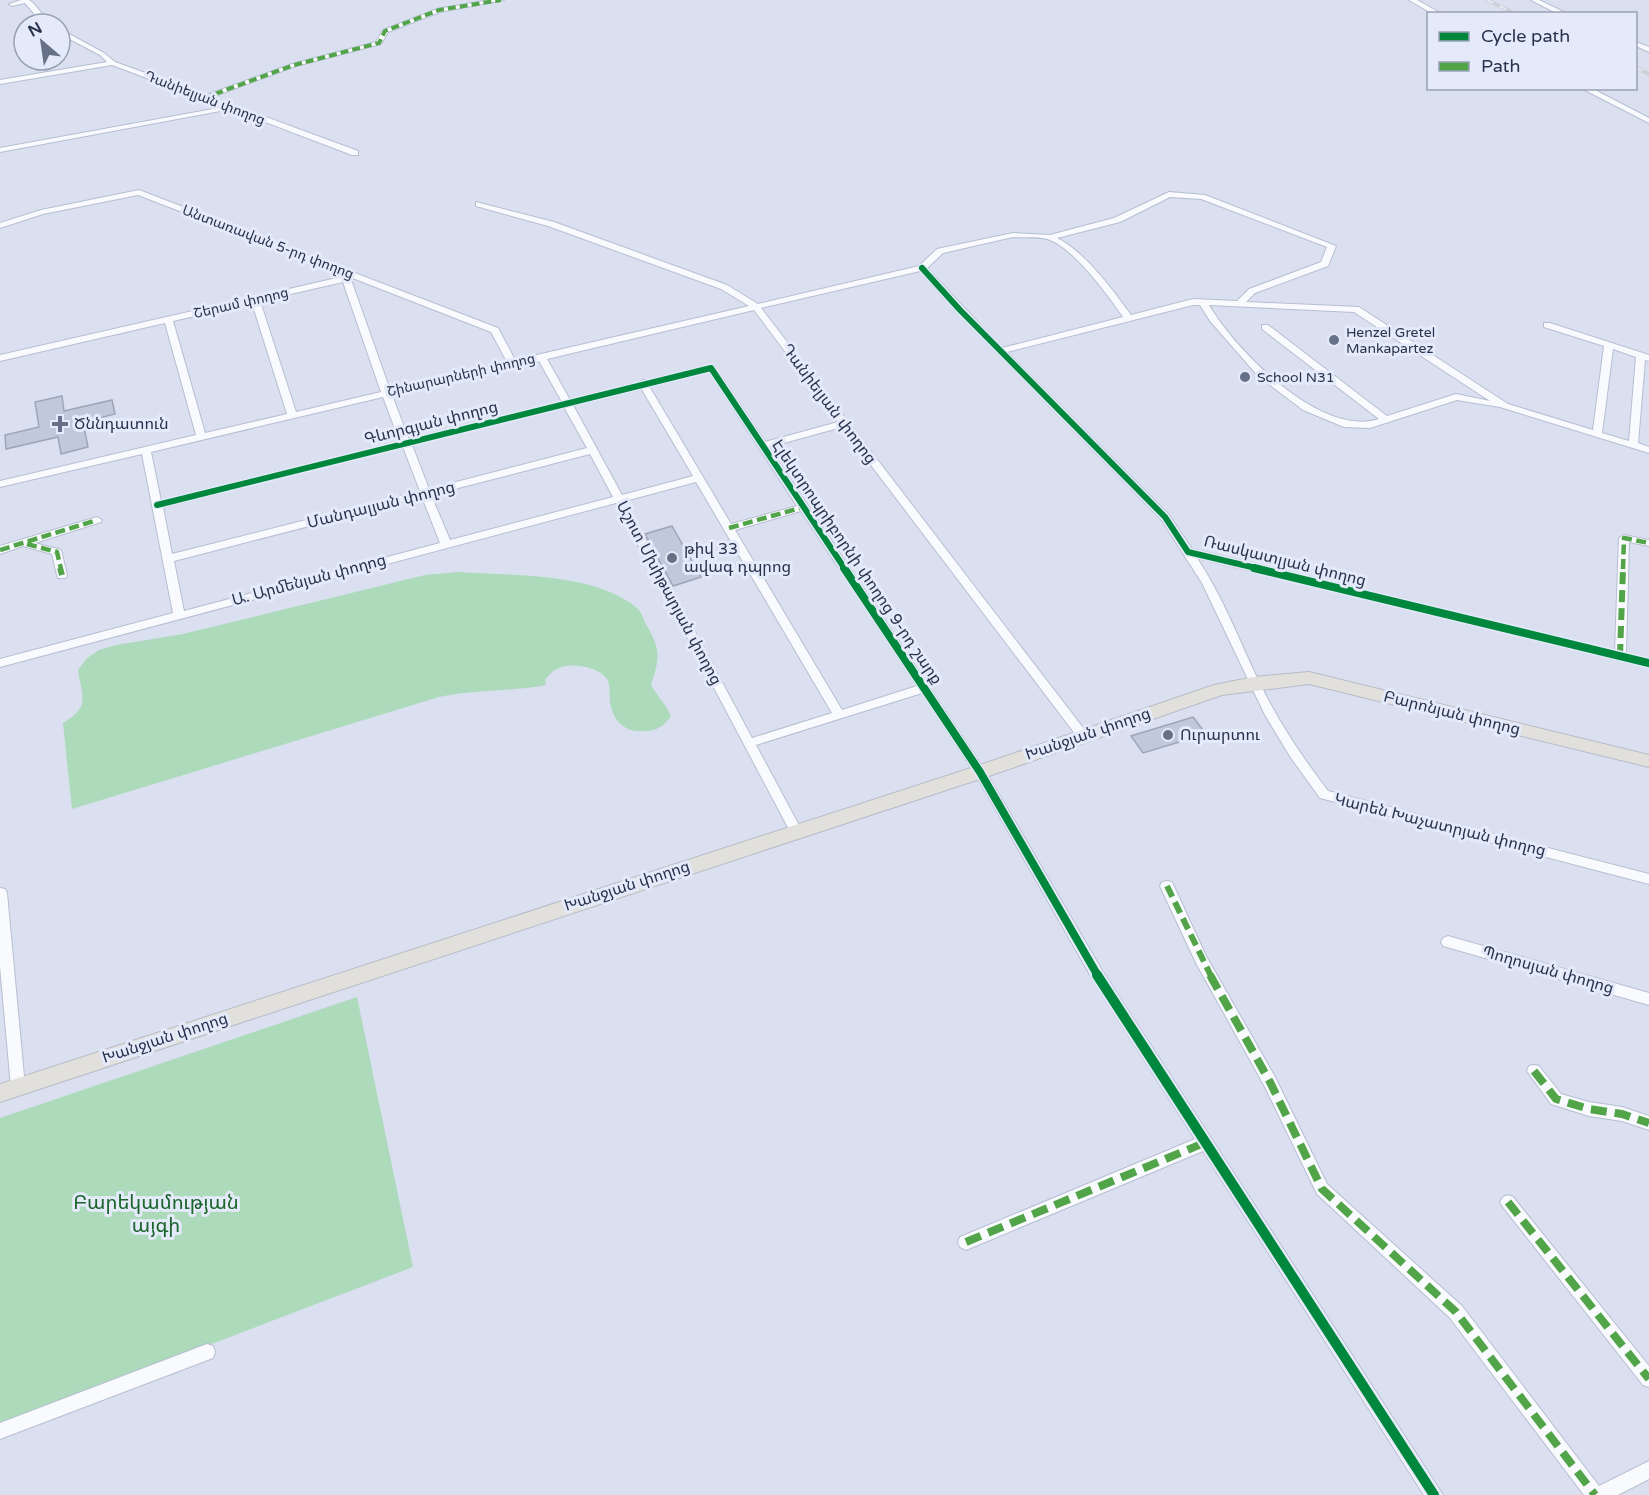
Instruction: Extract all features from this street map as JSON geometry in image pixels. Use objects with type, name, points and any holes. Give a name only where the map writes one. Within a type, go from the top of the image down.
[{"type":"main road","name":"Բարոնյան փողոց","points":[[1254,683],[1309,678],[1649,761]]},
{"type":"main road","name":"Խանջյան փողոց","points":[[0,1093],[980,772],[1220,689],[1254,683]]},
{"type":"street","points":[[204,98],[294,65],[379,43],[385,31],[439,10],[501,0]]},
{"type":"street","points":[[1412,0],[1435,12]]},
{"type":"street","points":[[1534,0],[1561,12]]},
{"type":"street","points":[[12,4],[26,1],[37,7],[39,12]]},
{"type":"street","name":"Դանիելյան փողոց","points":[[72,38],[102,54],[113,63],[355,153]]},
{"type":"street","points":[[0,82],[113,63]]},
{"type":"street","points":[[1588,90],[1649,121]]},
{"type":"street","points":[[1600,90],[1649,115]]},
{"type":"street","points":[[0,150],[229,108]]},
{"type":"street","name":"Անտառավան 5-րդ փողոց","points":[[0,225],[41,212],[138,192],[344,275],[495,330],[512,363]]},
{"type":"street","points":[[922,268],[940,251],[1013,235],[1050,237],[1117,220],[1169,194],[1202,197],[1332,246],[1325,264],[1252,291],[1239,304]]},
{"type":"street","name":"Դանիելյան փողոց","points":[[479,204],[551,224],[724,287],[755,306],[1083,736]]},
{"type":"street","points":[[1050,237],[1069,247],[1115,299],[1128,318]]},
{"type":"street","name":"Շինարարների փողոց","points":[[0,484],[922,268]]},
{"type":"street","name":"Ռասկատլյան փողոց","points":[[922,268],[1000,351],[1165,517],[1188,552],[1649,663]]},
{"type":"street","points":[[344,275],[386,393],[408,442],[447,544]]},
{"type":"street","name":"Շերամ փողոց","points":[[0,358],[255,299],[344,275]]},
{"type":"street","points":[[255,299],[292,415]]},
{"type":"street","points":[[1000,351],[1193,302],[1356,309],[1505,406]]},
{"type":"street","points":[[1203,302],[1213,319],[1261,374],[1306,408],[1347,425],[1370,425],[1456,397],[1505,406],[1649,450]]},
{"type":"street","points":[[168,319],[201,436]]},
{"type":"street","points":[[1547,325],[1645,357],[1633,445]]},
{"type":"street","points":[[1265,327],[1386,420]]},
{"type":"street","points":[[1597,434],[1609,345]]},
{"type":"street","name":"Աշոտ Մխիթարյան փողոց","points":[[541,356],[619,497],[796,831]]},
{"type":"street","name":"Գևորգյան փողոց","points":[[157,505],[566,402],[711,368]]},
{"type":"street","name":"Էլեկտրոպրիբորնի փողոց 9-րդ շարք","points":[[711,368],[980,772],[1098,976],[1434,1495]]},
{"type":"street","points":[[643,383],[839,715]]},
{"type":"street","points":[[764,446],[844,423]]},
{"type":"street","points":[[146,449],[179,614]]},
{"type":"street","name":"Մանդալյան փողոց","points":[[168,559],[593,450]]},
{"type":"street","name":"Ա. Արմենյան փողոց","points":[[0,663],[619,497],[699,478]]},
{"type":"street","points":[[729,528],[804,507]]},
{"type":"street","points":[[0,550],[27,544],[36,537],[98,520]]},
{"type":"street","points":[[1620,656],[1624,538],[1649,543]]},
{"type":"street","points":[[27,544],[57,552],[62,575]]},
{"type":"street","name":"Կարեն Խաչատրյան փողոց","points":[[1188,552],[1202,572],[1254,683],[1292,752],[1324,795],[1649,879]]},
{"type":"street","points":[[749,743],[925,688]]},
{"type":"street","points":[[1167,886],[1201,959],[1270,1082],[1322,1189],[1456,1312],[1595,1495]]},
{"type":"street","points":[[0,893],[18,1087]]},
{"type":"street","name":"Պողոսյան փողոց","points":[[1448,942],[1649,999]]},
{"type":"street","points":[[1534,1071],[1557,1099],[1589,1109],[1622,1114],[1649,1123]]},
{"type":"street","points":[[966,1242],[1204,1143]]},
{"type":"street","points":[[1508,1202],[1649,1379]]},
{"type":"street","points":[[0,1431],[207,1352]]},
{"type":"street","points":[[1600,1495],[1649,1470]]},
{"type":"green space","points":[[458,572],[552,578],[576,582],[619,596],[637,608],[657,647],[656,667],[651,685],[671,716],[663,725],[653,730],[637,731],[626,728],[614,715],[607,679],[590,668],[567,666],[552,672],[545,680],[546,685],[439,697],[72,809],[63,723],[72,717],[81,706],[82,695],[78,670],[86,659],[99,650],[183,634],[425,575]]},
{"type":"green space","name":"Բարեկամության այգի","points":[[357,997],[413,1267],[0,1425],[0,1118]]},
{"type":"building","name":"Ծննդատուն","points":[[62,396],[64,411],[112,400],[115,414],[83,422],[88,447],[61,454],[58,437],[6,449],[5,435],[39,427],[35,402]]},
{"type":"building","name":"թիվ 33 ավագ դպրոց","points":[[672,526],[701,577],[673,586],[645,534]]},
{"type":"building","name":"Ուրարտու","points":[[1193,717],[1206,734],[1143,753],[1131,736]]},
{"type":"railway","points":[[1487,0],[1512,12]]},
{"type":"railway","points":[[1637,68],[1649,74]]},
{"type":"marked path","points":[[204,98],[294,65],[379,43],[385,31],[439,10],[501,0]]},
{"type":"marked path","points":[[729,528],[804,507]]},
{"type":"marked path","points":[[0,550],[97,520]]},
{"type":"marked path","points":[[1620,656],[1624,538],[1649,543]]},
{"type":"marked path","points":[[27,544],[57,552],[62,575]]},
{"type":"marked path","points":[[1167,886],[1201,959],[1270,1082],[1322,1189],[1456,1312],[1595,1495]]},
{"type":"marked path","points":[[1534,1071],[1556,1099],[1589,1109],[1622,1114],[1649,1123]]},
{"type":"marked path","points":[[966,1242],[1204,1143]]},
{"type":"marked path","points":[[1508,1202],[1649,1379]]},
{"type":"cycle path","points":[[922,268],[960,310],[1165,517],[1188,552],[1649,663]]},
{"type":"cycle path","points":[[157,505],[711,368],[980,772],[1098,976],[1434,1495]]},
{"type":"place","name":"Henzel Gretel Mankapartez","points":[[1334,340]]},
{"type":"place","name":"School N31","points":[[1245,377]]},
{"type":"place","name":"Ծննդատուն","points":[[60,424]]},
{"type":"place","name":"թիվ 33 ավագ դպրոց","points":[[672,558]]},
{"type":"place","name":"Ուրարտու","points":[[1168,735]]}]
